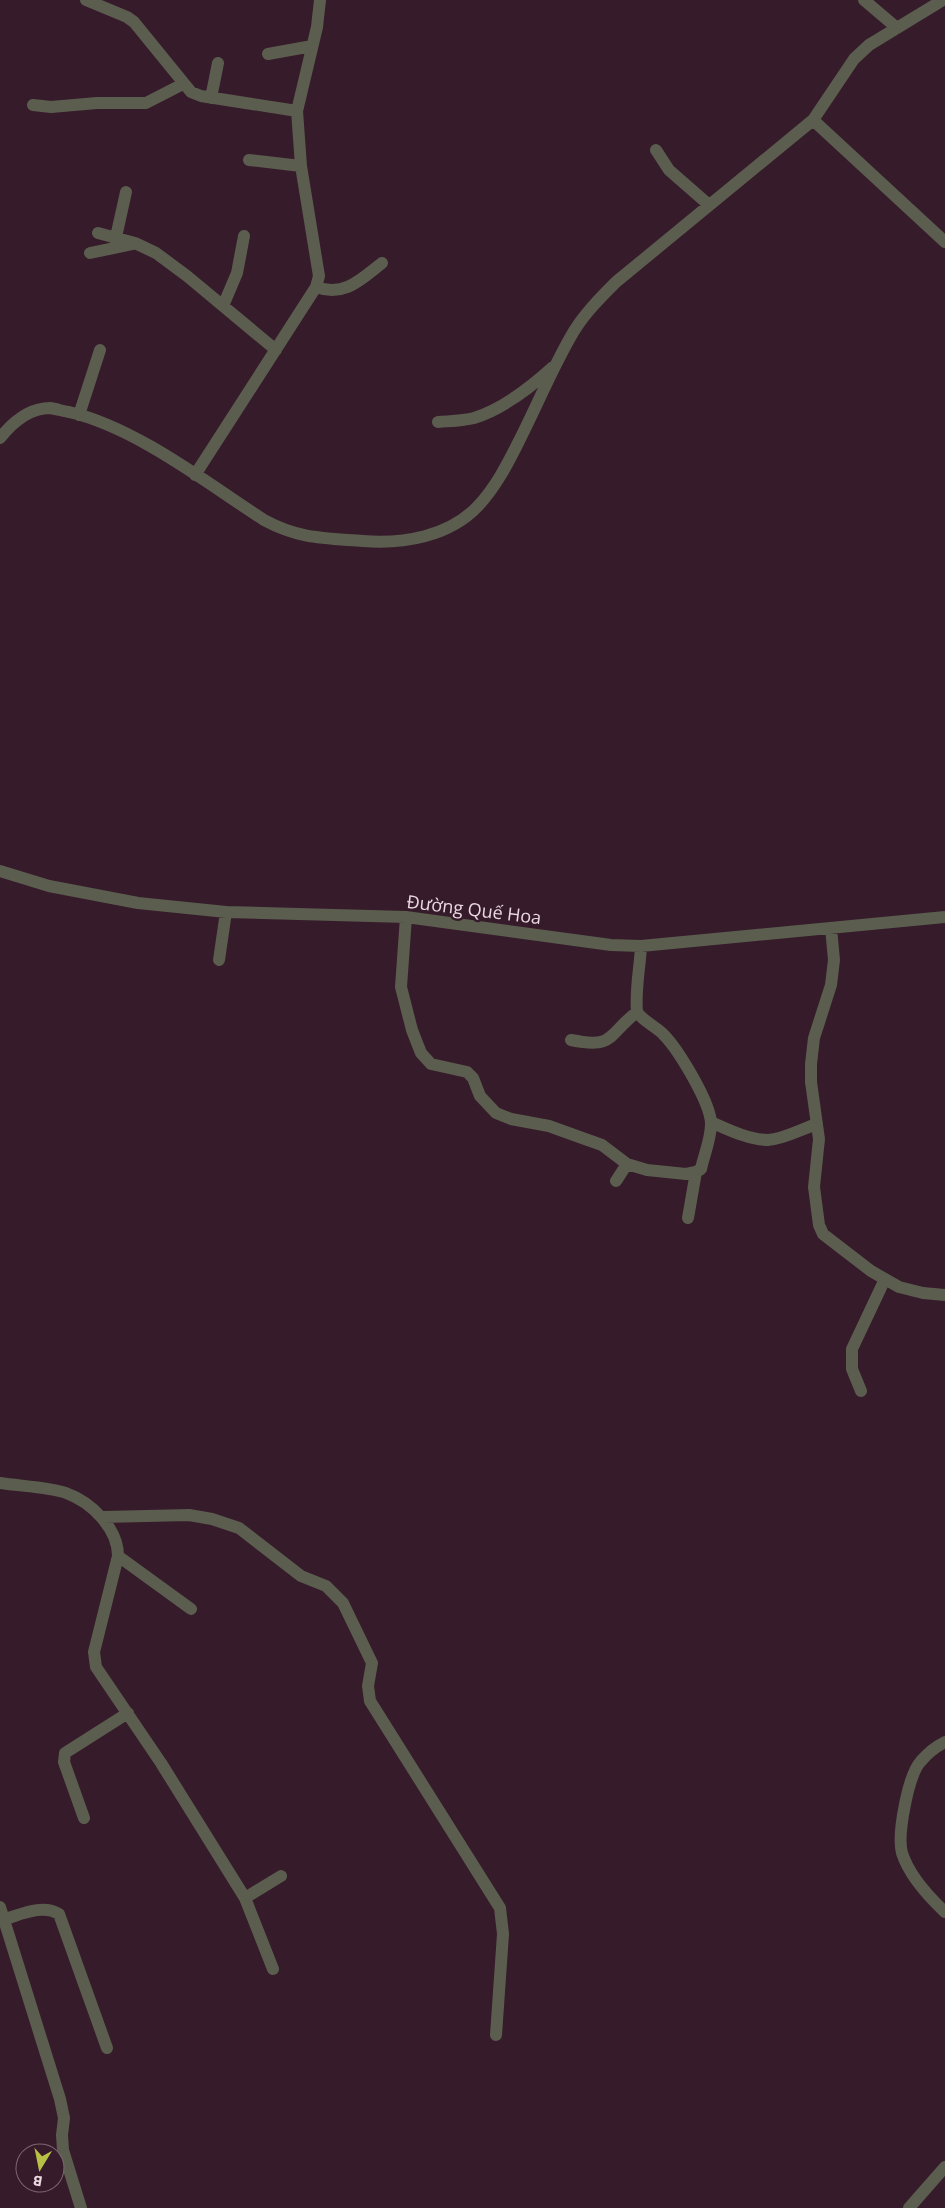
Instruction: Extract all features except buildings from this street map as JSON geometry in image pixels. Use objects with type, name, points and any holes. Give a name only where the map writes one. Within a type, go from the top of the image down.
[{"type":"street","points":[[86,0],[127,17],[134,22],[191,92],[211,98],[298,111]]},
{"type":"street","points":[[195,475],[316,287],[318,276],[301,166],[298,111],[320,0]]},
{"type":"street","points":[[864,0],[897,28]]},
{"type":"street","points":[[0,438],[10,425],[27,414],[50,408],[102,422],[141,441],[264,520],[285,531],[307,537],[382,543],[425,537],[456,524],[478,507],[503,474],[574,330],[594,305],[616,282],[813,120],[854,60],[869,45],[943,0]]},
{"type":"street","points":[[268,54],[312,46]]},
{"type":"street","points":[[211,98],[218,63]]},
{"type":"street","points":[[33,105],[51,107],[97,103],[146,103],[183,84]]},
{"type":"street","points":[[813,120],[945,242]]},
{"type":"street","points":[[656,150],[670,170],[709,205]]},
{"type":"street","points":[[248,160],[301,166]]},
{"type":"street","points":[[116,237],[126,192]]},
{"type":"street","points":[[98,233],[135,243],[156,253],[276,350]]},
{"type":"street","points":[[223,306],[237,272],[244,236]]},
{"type":"street","points":[[90,253],[135,243]]},
{"type":"street","points":[[316,287],[330,292],[344,290],[382,262]]},
{"type":"street","points":[[79,415],[100,350]]},
{"type":"street","points":[[438,422],[472,418],[489,412],[523,391],[559,362]]},
{"type":"street","name":"Đường Quế Hoa","points":[[0,871],[49,886],[129,901],[226,912],[406,917],[611,945],[642,946],[945,917]]},
{"type":"street","points":[[219,960],[226,912]]},
{"type":"street","points":[[406,917],[401,987],[420,1053],[431,1064],[467,1072],[473,1078],[480,1096],[496,1113],[510,1119],[549,1126],[585,1139],[602,1146],[627,1164],[647,1170],[686,1174],[696,1172],[701,1169],[711,1122],[687,1066],[675,1048],[663,1034],[637,1012],[635,994],[640,971],[642,946]]},
{"type":"street","points":[[831,928],[834,960],[831,985],[814,1038],[811,1064],[811,1082],[819,1138],[814,1187],[816,1210],[823,1234],[871,1271],[885,1279],[907,1289],[922,1293],[945,1295]]},
{"type":"street","points":[[571,1040],[592,1044],[607,1040],[637,1012]]},
{"type":"street","points":[[711,1122],[767,1140],[783,1137],[817,1124]]},
{"type":"street","points":[[616,1181],[627,1164]]},
{"type":"street","points":[[688,1218],[696,1172]]},
{"type":"street","points":[[861,1391],[852,1369],[852,1349],[885,1279]]},
{"type":"street","points":[[0,1483],[66,1492],[103,1517],[124,1560],[191,1609]]},
{"type":"street","points":[[103,1517],[189,1515],[212,1519],[239,1528],[301,1576],[326,1586],[343,1603],[372,1663],[368,1686],[370,1701],[500,1908],[503,1934],[496,2035]]},
{"type":"street","points":[[124,1560],[100,1626],[94,1659],[96,1667],[128,1713],[245,1898],[273,1969]]},
{"type":"street","points":[[84,1818],[64,1762],[65,1752],[128,1713]]},
{"type":"street","points":[[945,1742],[920,1762],[909,1790],[900,1843],[909,1870],[945,1912]]},
{"type":"street","points":[[245,1898],[281,1876]]},
{"type":"street","points":[[0,1907],[60,2099],[64,2118],[63,2150],[81,2208]]},
{"type":"street","points":[[5,1919],[38,1910],[53,1910],[59,1914],[108,2048]]},
{"type":"street","points":[[909,2208],[945,2167]]}]
